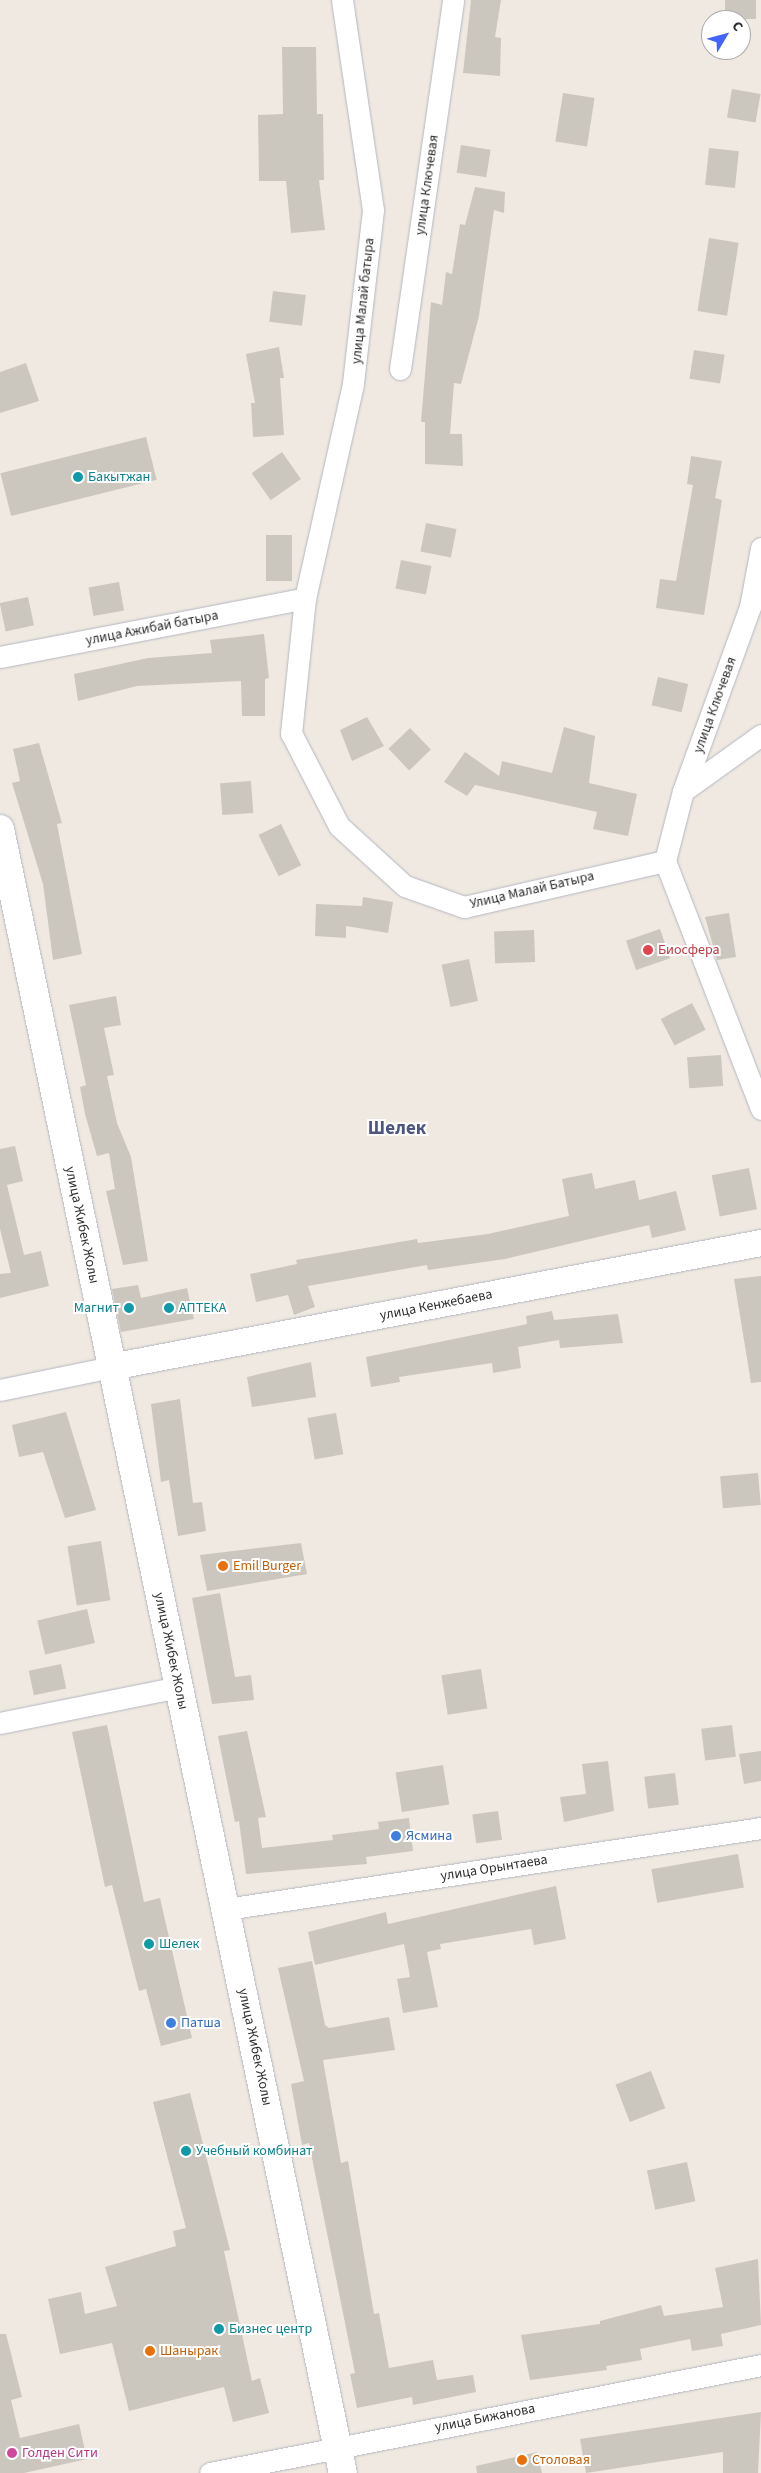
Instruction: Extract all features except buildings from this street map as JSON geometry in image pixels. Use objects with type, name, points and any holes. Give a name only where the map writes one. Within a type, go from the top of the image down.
[{"type":"main road","name":"улица Жибек Жолы","points":[[0,829],[343,2473]]},
{"type":"street","name":"улица Малай батыра","points":[[305,598],[354,384],[373,210],[342,0]]},
{"type":"street","name":"улица Ключевая","points":[[400,369],[453,0]]},
{"type":"street","name":"улица Ключевая","points":[[665,861],[683,791],[750,607],[761,548]]},
{"type":"street","name":"улица Ажибай батыра","points":[[0,657],[305,598]]},
{"type":"street","name":"Улица Малай Батыра","points":[[305,598],[291,733],[339,826],[405,886],[464,907],[665,861]]},
{"type":"street","points":[[683,791],[761,735]]},
{"type":"street","points":[[665,861],[761,1109]]},
{"type":"street","name":"улица Кенжебаева","points":[[112,1366],[761,1243]]},
{"type":"street","points":[[0,1390],[112,1366]]},
{"type":"street","points":[[0,1723],[178,1687]]},
{"type":"street","name":"улица Орынтаева","points":[[226,1909],[761,1828]]},
{"type":"street","name":"улица Бижанова","points":[[210,2473],[337,2446],[761,2365]]},
{"type":"place","name":"Бакытжан","points":[[78,477]]},
{"type":"place","name":"Биосфера","points":[[648,950]]},
{"type":"place","name":"Магнит","points":[[129,1308]]},
{"type":"place","name":"АПТЕКА","points":[[169,1308]]},
{"type":"place","name":"Emil Burger","points":[[223,1566]]},
{"type":"place","name":"Ясмина","points":[[396,1836]]},
{"type":"place","name":"Шелек","points":[[149,1944]]},
{"type":"place","name":"Патша","points":[[171,2023]]},
{"type":"place","name":"Учебный комбинат","points":[[186,2151]]},
{"type":"place","name":"Бизнес центр","points":[[219,2329]]},
{"type":"place","name":"Шанырак","points":[[150,2351]]},
{"type":"place","name":"Голден Сити","points":[[12,2453]]},
{"type":"place","name":"Столовая","points":[[522,2460]]},
{"type":"district","name":"Шелек","points":[[397,1129]]}]
